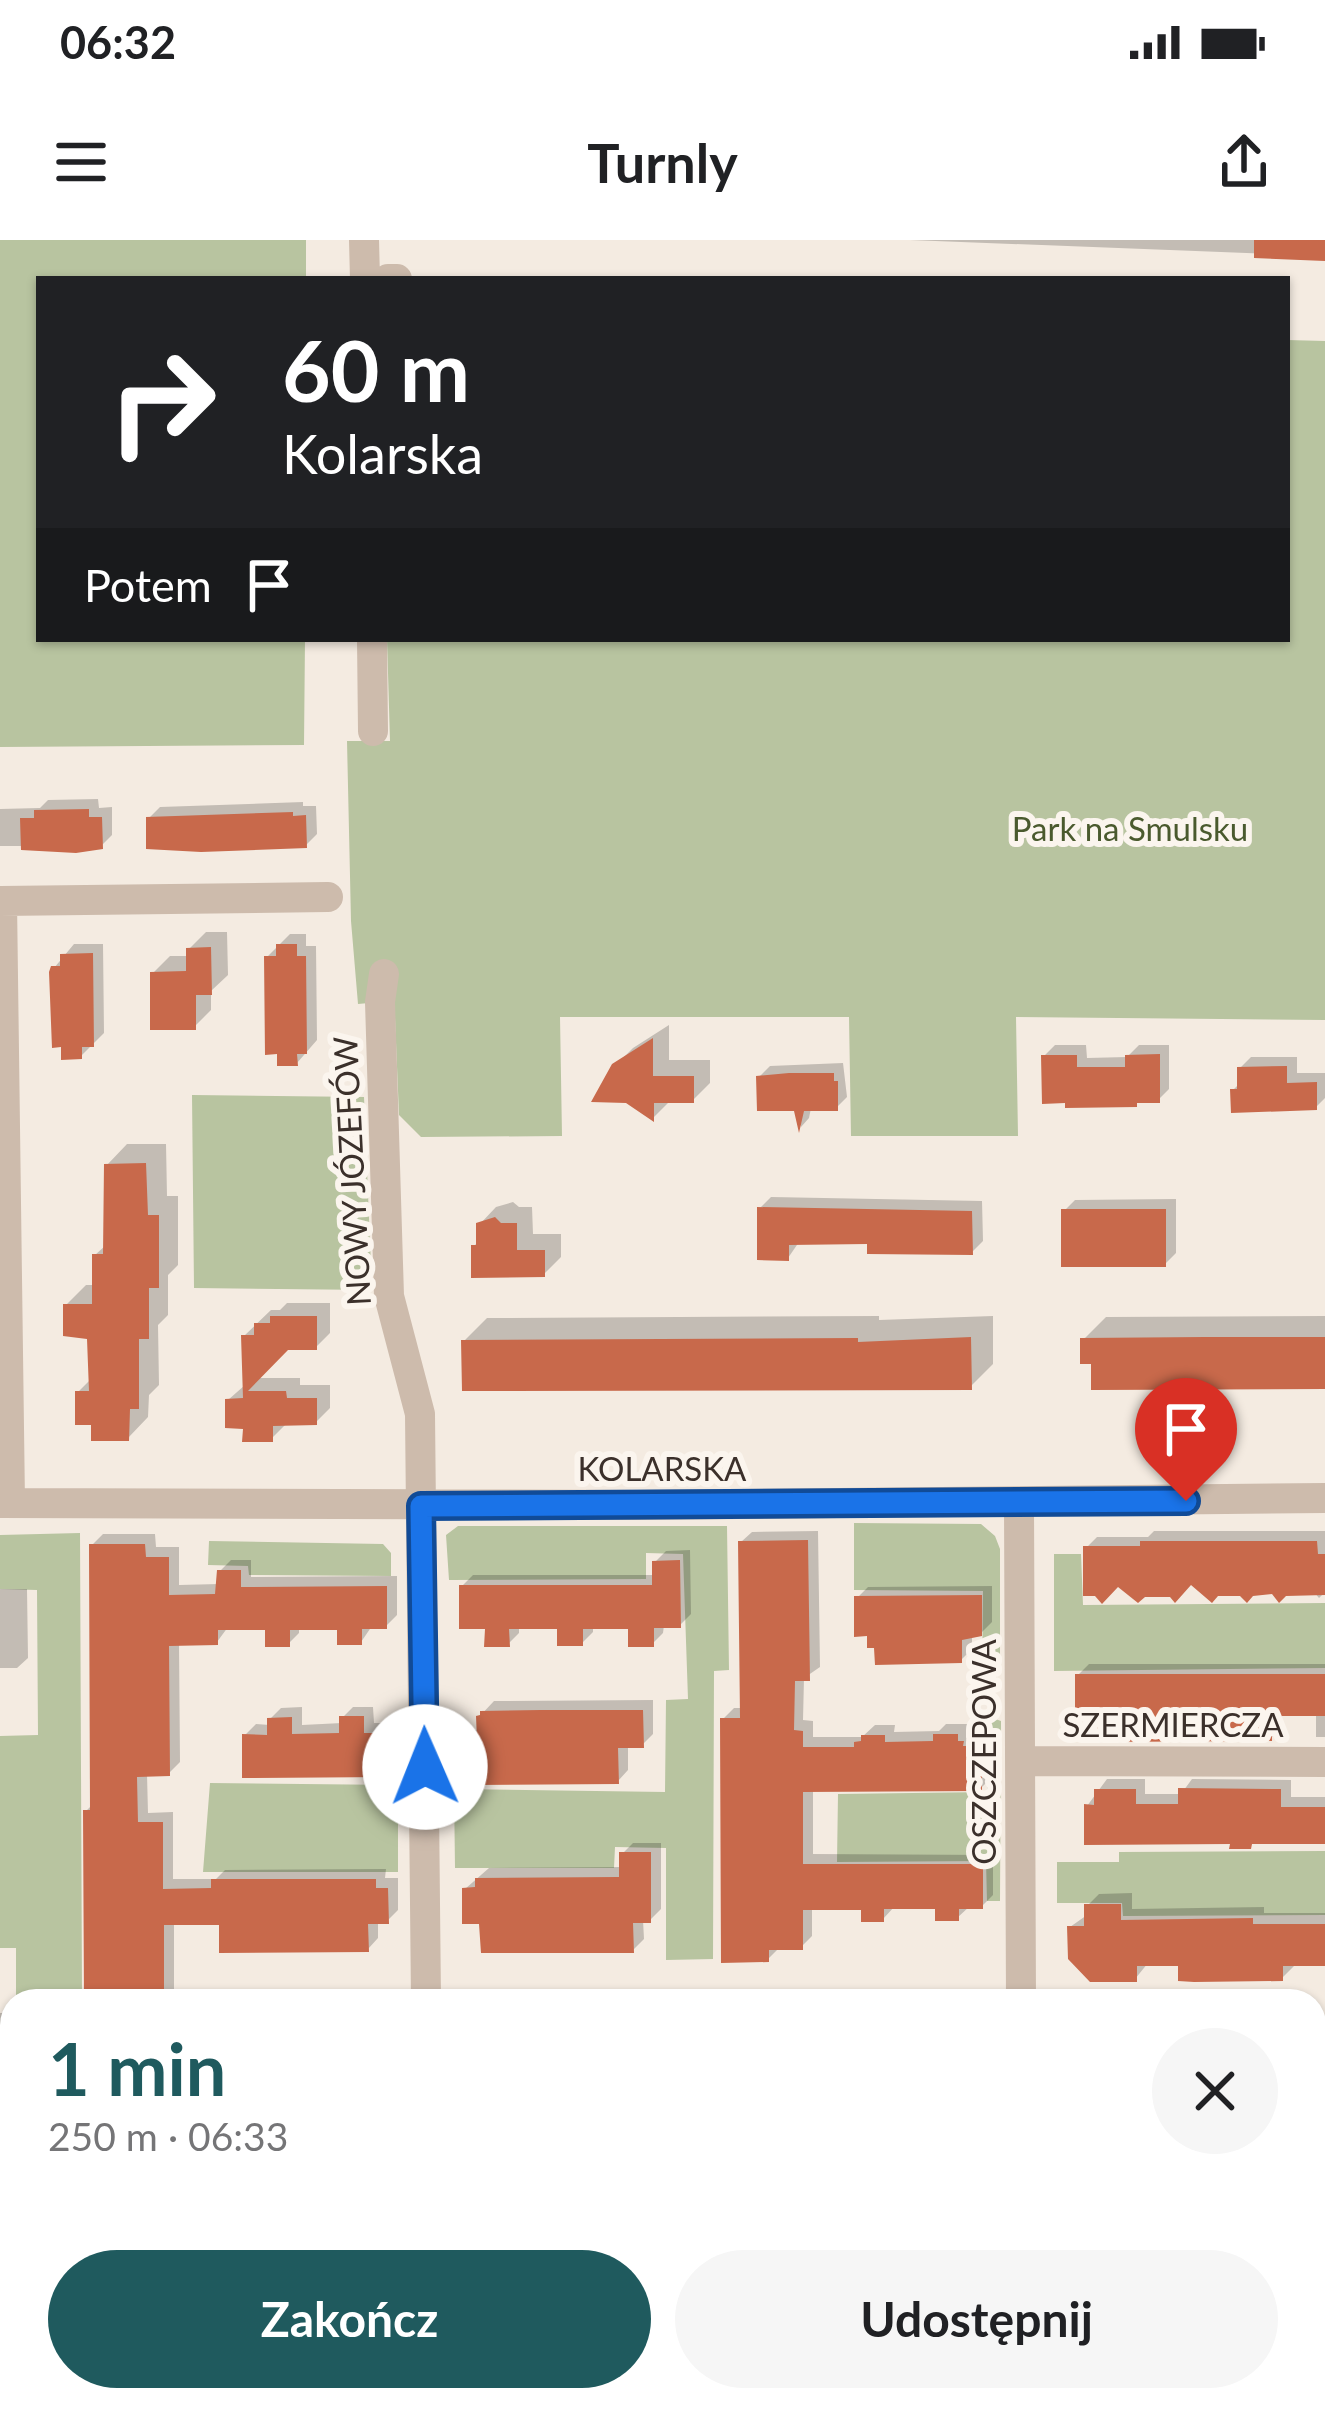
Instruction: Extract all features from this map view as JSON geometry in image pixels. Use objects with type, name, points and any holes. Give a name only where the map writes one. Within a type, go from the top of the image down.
[{"type":"street","points":[[364,240],[365,276]]},
{"type":"street","points":[[372,642],[373,731]]},
{"type":"street","points":[[5,1503],[1,901],[328,897]]},
{"type":"street","name":"NOWY JÓZEFÓW","points":[[384,974],[380,1002],[389,1296],[420,1414],[426,1989]]},
{"type":"street","name":"KOLARSKA","points":[[5,1503],[1019,1504],[1325,1498]]},
{"type":"street","name":"OSZCZEPOWA","points":[[1019,1504],[1021,1989]]},
{"type":"street","name":"SZERMIERCZA","points":[[1022,1761],[1325,1762]]},
{"type":"green space","points":[[0,240],[306,240],[306,276],[36,276],[36,642],[305,642],[304,745],[0,747]]},
{"type":"green space","name":"Park na Smulsku","points":[[1290,340],[1325,341],[1325,1020],[1016,1017],[1018,1136],[851,1136],[849,1017],[560,1017],[562,1136],[421,1137],[399,1115],[395,1018],[380,1002],[358,1004],[351,921],[347,741],[390,741],[387,642],[1290,642]]},
{"type":"green space","points":[[192,1095],[364,1097],[372,1290],[194,1288]]},
{"type":"green space","points":[[854,1523],[981,1524],[995,1536],[1000,1549],[1000,1670],[994,1682],[982,1683],[983,1591],[854,1590]]},
{"type":"green space","points":[[458,1526],[727,1526],[729,1670],[714,1671],[713,1959],[666,1960],[666,1848],[615,1847],[614,1868],[455,1868],[454,1789],[665,1792],[666,1700],[688,1699],[683,1554],[646,1553],[646,1579],[449,1580],[446,1535]]},
{"type":"green space","points":[[80,1533],[82,1989],[16,1989],[16,1948],[0,1948],[0,1736],[38,1735],[37,1590],[0,1589],[0,1535]]},
{"type":"green space","points":[[209,1541],[383,1544],[391,1553],[391,1576],[249,1575],[248,1566],[208,1565]]},
{"type":"green space","points":[[1054,1554],[1081,1554],[1083,1605],[1325,1603],[1325,1668],[1054,1671]]},
{"type":"green space","points":[[987,1716],[1001,1721],[1000,1901],[987,1901],[986,1861],[837,1862],[838,1794],[987,1792]]},
{"type":"green space","points":[[210,1783],[398,1785],[398,1872],[203,1872]]},
{"type":"green space","points":[[1325,1851],[1325,1915],[1123,1916],[1122,1903],[1057,1903],[1057,1862],[1119,1862],[1119,1852]]},
{"type":"building","points":[[1254,240],[1325,240],[1325,261],[1254,258]]},
{"type":"building","points":[[89,809],[89,817],[102,817],[103,849],[76,853],[21,850],[20,818],[34,818],[34,810]]},
{"type":"building","points":[[293,812],[293,816],[306,815],[307,848],[146,849],[146,817]]},
{"type":"building","points":[[276,944],[297,944],[297,956],[306,956],[307,1054],[297,1054],[298,1066],[277,1066],[277,1054],[265,1055],[264,956],[276,956]]},
{"type":"building","points":[[211,947],[212,995],[196,995],[196,1030],[150,1030],[150,972],[186,971],[186,948]]},
{"type":"building","points":[[93,953],[94,1047],[82,1047],[82,1059],[61,1060],[61,1047],[52,1048],[49,972],[51,966],[60,966],[60,954]]},
{"type":"building","points":[[653,1038],[653,1076],[694,1076],[694,1103],[654,1103],[654,1122],[626,1103],[591,1102],[612,1064]]},
{"type":"building","points":[[1160,1054],[1160,1103],[1065,1108],[1065,1103],[1042,1104],[1041,1055],[1077,1055],[1077,1067],[1125,1067],[1125,1055]]},
{"type":"building","points":[[1287,1066],[1287,1083],[1317,1082],[1317,1110],[1231,1113],[1230,1089],[1237,1089],[1237,1067]]},
{"type":"building","points":[[834,1073],[838,1111],[804,1111],[799,1133],[794,1111],[757,1111],[756,1076]]},
{"type":"building","points":[[146,1163],[148,1215],[159,1215],[159,1288],[149,1288],[149,1339],[139,1339],[139,1409],[130,1409],[129,1441],[91,1441],[91,1425],[75,1425],[75,1391],[89,1391],[87,1339],[63,1336],[63,1304],[92,1304],[92,1254],[103,1254],[104,1164]]},
{"type":"building","points":[[757,1207],[972,1211],[973,1255],[867,1254],[867,1244],[789,1245],[789,1261],[757,1260]]},
{"type":"building","points":[[1061,1209],[1166,1209],[1166,1267],[1061,1267]]},
{"type":"building","points":[[495,1217],[501,1223],[517,1223],[517,1250],[545,1250],[545,1277],[471,1278],[476,1223]]},
{"type":"building","points":[[270,1316],[317,1316],[317,1350],[288,1350],[248,1391],[286,1391],[287,1398],[317,1398],[317,1425],[273,1426],[273,1442],[242,1442],[243,1429],[225,1428],[225,1399],[243,1398],[241,1335],[254,1335],[254,1323],[270,1323]]},
{"type":"building","points":[[971,1337],[972,1390],[462,1391],[461,1340],[858,1338],[858,1342]]},
{"type":"building","points":[[1325,1337],[1325,1389],[1091,1390],[1091,1364],[1080,1364],[1080,1338]]},
{"type":"building","points":[[808,1540],[810,1681],[795,1681],[794,1730],[803,1731],[803,1747],[854,1747],[861,1735],[885,1735],[885,1742],[933,1741],[933,1734],[958,1734],[963,1746],[982,1746],[982,1791],[803,1792],[803,1864],[983,1864],[983,1909],[959,1909],[959,1921],[935,1921],[935,1909],[884,1909],[884,1922],[861,1922],[861,1910],[803,1910],[803,1950],[769,1950],[769,1962],[721,1963],[720,1718],[740,1718],[738,1541]]},
{"type":"building","points":[[1140,1541],[1317,1541],[1318,1554],[1325,1554],[1325,1595],[1286,1596],[1279,1603],[1272,1594],[1253,1596],[1247,1603],[1240,1596],[1218,1596],[1212,1603],[1191,1585],[1175,1603],[1170,1597],[1145,1597],[1138,1603],[1118,1587],[1102,1604],[1095,1596],[1083,1596],[1083,1546],[1140,1546]]},
{"type":"building","points":[[89,1544],[145,1544],[146,1557],[169,1557],[169,1595],[215,1594],[217,1570],[241,1570],[241,1587],[387,1586],[387,1629],[362,1629],[362,1645],[337,1645],[337,1630],[290,1630],[290,1647],[265,1647],[265,1630],[218,1630],[218,1645],[169,1646],[170,1776],[137,1777],[138,1822],[163,1822],[163,1889],[211,1888],[211,1879],[376,1879],[376,1888],[388,1888],[389,1924],[368,1924],[369,1952],[219,1953],[219,1925],[164,1925],[164,1989],[84,1989],[83,1810],[90,1810]]},
{"type":"building","points":[[680,1560],[681,1628],[654,1628],[654,1647],[628,1647],[628,1629],[583,1629],[583,1646],[557,1646],[557,1629],[509,1629],[510,1647],[484,1647],[485,1629],[459,1629],[459,1585],[652,1585],[652,1561]]},
{"type":"building","points":[[982,1595],[982,1636],[962,1640],[962,1663],[875,1665],[867,1636],[854,1637],[854,1596]]},
{"type":"building","points":[[1075,1674],[1325,1674],[1325,1716],[1272,1716],[1272,1741],[1093,1742],[1094,1717],[1075,1717]]},
{"type":"building","points":[[643,1710],[644,1748],[618,1748],[619,1784],[472,1785],[472,1775],[460,1776],[460,1740],[477,1740],[480,1711]]},
{"type":"building","points":[[339,1716],[364,1716],[364,1733],[389,1733],[389,1777],[242,1778],[242,1734],[267,1735],[267,1718],[292,1717],[292,1734],[339,1733]]},
{"type":"building","points":[[1178,1788],[1281,1789],[1281,1807],[1325,1807],[1325,1844],[1252,1844],[1251,1849],[1229,1849],[1230,1844],[1084,1845],[1084,1804],[1094,1805],[1094,1789],[1136,1789],[1136,1804],[1178,1804]]},
{"type":"building","points":[[619,1852],[651,1852],[651,1923],[633,1923],[634,1953],[481,1953],[479,1924],[462,1924],[462,1888],[475,1887],[475,1878],[619,1877]]},
{"type":"building","points":[[1084,1904],[1121,1904],[1121,1920],[1253,1918],[1253,1924],[1325,1924],[1325,1966],[1283,1966],[1283,1981],[1194,1982],[1178,1981],[1178,1966],[1137,1966],[1137,1982],[1090,1982],[1068,1959],[1067,1926],[1084,1926]]},
{"type":"route","points":[[425,1767],[421,1506],[1186,1501]]}]
